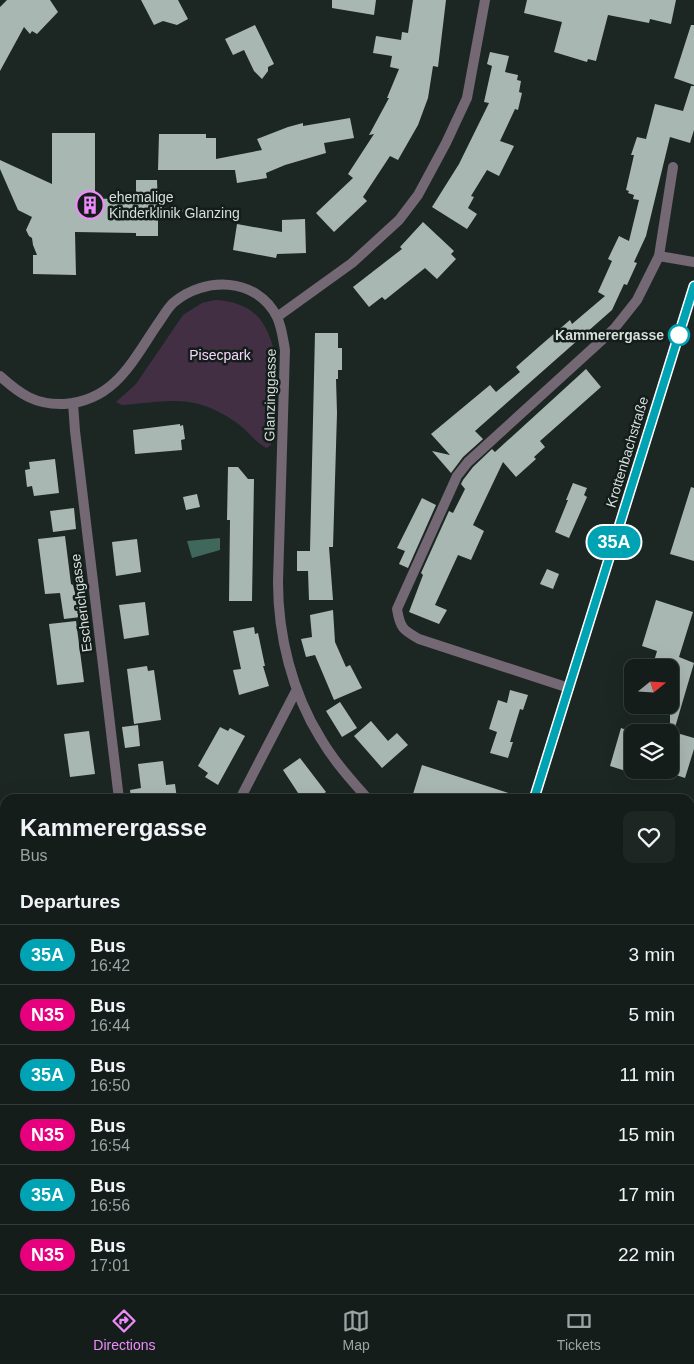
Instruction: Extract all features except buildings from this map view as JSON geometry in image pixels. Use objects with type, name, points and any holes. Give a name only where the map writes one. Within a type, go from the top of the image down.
[{"type":"main road","name":"Krottenbachstraße","points":[[536,794],[694,286]]},
{"type":"street","points":[[277,317],[352,263],[399,220],[418,195],[446,143],[466,98],[485,0]]},
{"type":"street","points":[[569,688],[419,639],[405,631],[399,622],[398,609],[457,476],[468,462],[614,329],[637,300],[659,256],[673,167]]},
{"type":"street","points":[[659,256],[694,262]]},
{"type":"street","name":"Glanzinggasse","points":[[0,376],[26,397],[43,402],[73,403],[94,397],[115,384],[125,373],[171,305],[195,289],[219,284],[248,290],[270,306],[277,317],[282,331],[285,350],[278,608],[288,659],[297,689],[321,739],[340,766],[364,794]]},
{"type":"street","name":"Escherichgasse","points":[[73,403],[118,794]]},
{"type":"street","points":[[243,794],[297,689]]},
{"type":"green space","name":"Pisecpark","points":[[215,300],[237,304],[253,312],[265,326],[273,347],[271,445],[267,448],[222,413],[195,403],[168,401],[122,405],[116,402],[136,384],[183,315],[202,303]]},
{"type":"shaded area","points":[[220,538],[220,550],[192,558],[187,541]]},
{"type":"bus line","name":"35A","points":[[536,794],[694,286]]},
{"type":"place","name":"ehemalige Kinderklinik Glanzing","points":[[90,205]]},
{"type":"place","name":"Kammerergasse","points":[[679,335]]}]
